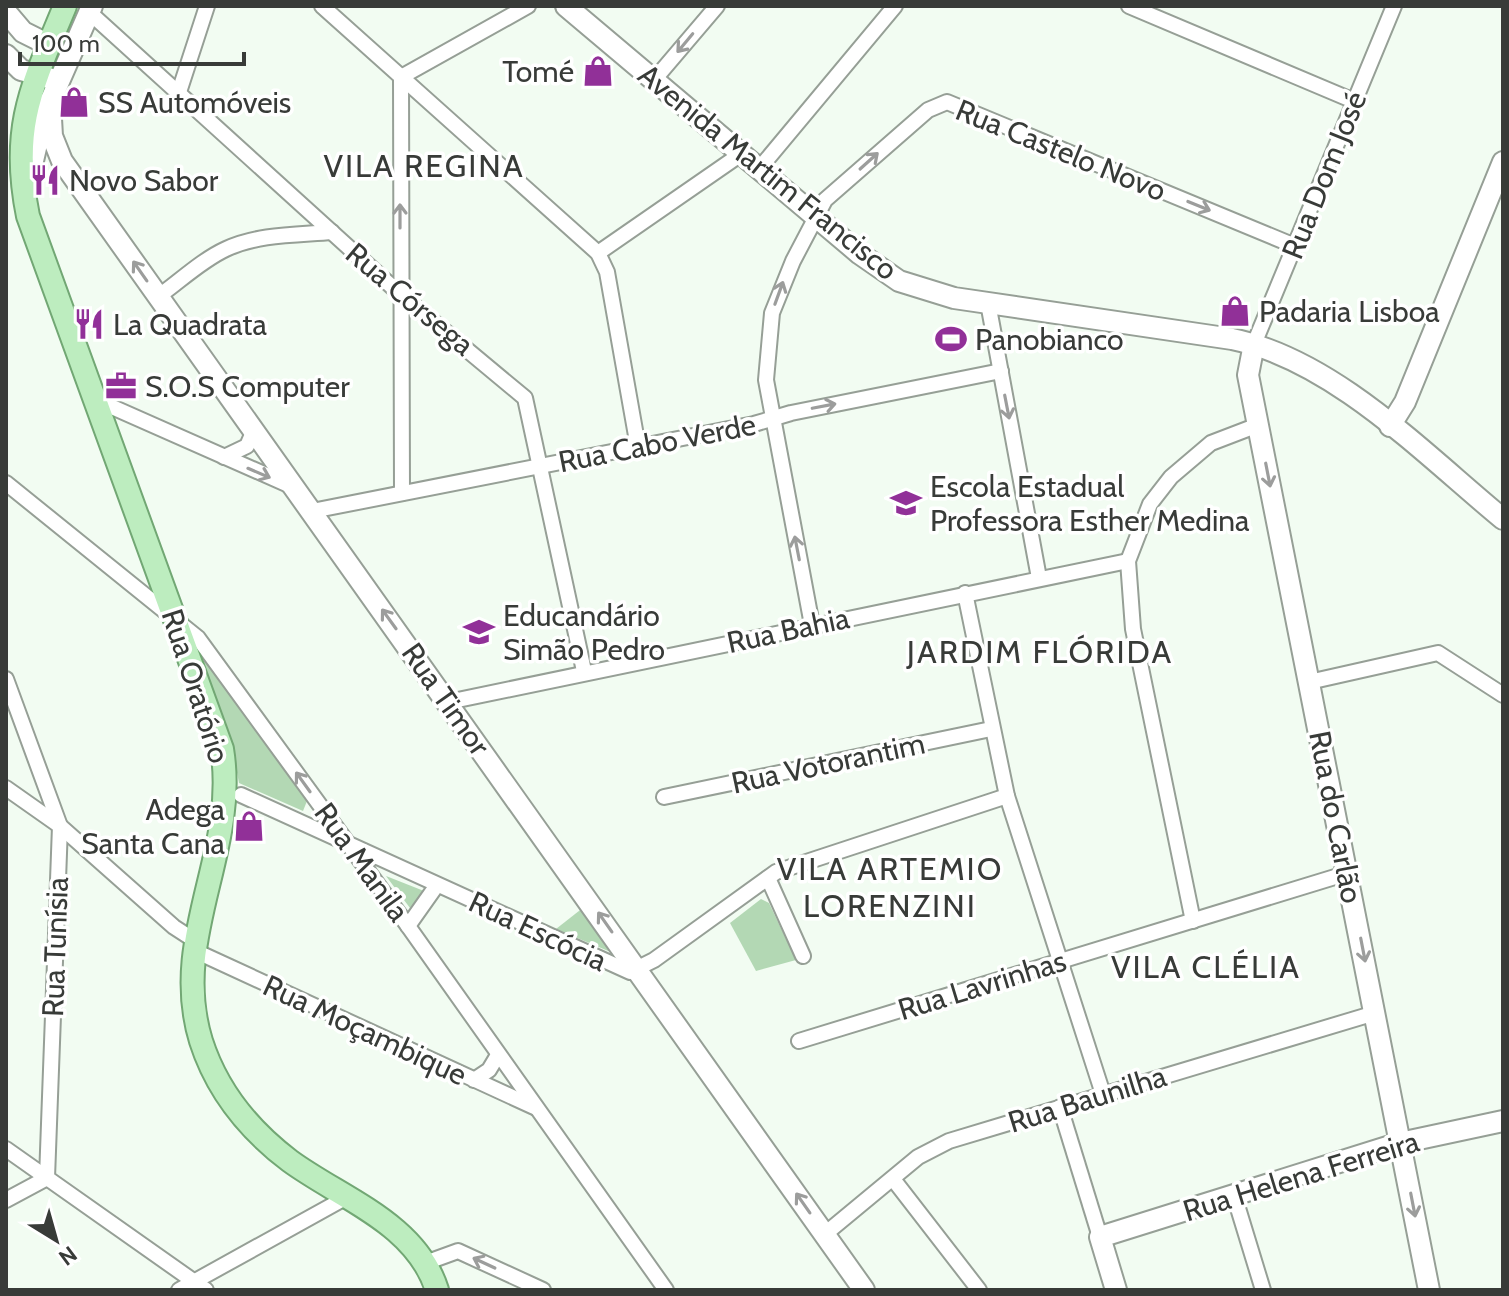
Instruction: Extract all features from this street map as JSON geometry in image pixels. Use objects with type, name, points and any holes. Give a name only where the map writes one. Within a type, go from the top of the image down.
[{"type":"main road","name":"Rua Oratório","points":[[65,6],[36,76],[20,141],[26,205],[218,734],[226,782],[224,823],[193,945],[192,990],[197,1023],[208,1059],[226,1094],[263,1139],[394,1229],[425,1263],[437,1290]]},
{"type":"street","points":[[179,92],[207,6]]},
{"type":"street","points":[[322,6],[598,253],[607,272],[638,447]]},
{"type":"street","points":[[401,77],[528,6]]},
{"type":"street","name":"Avenida Martim Francisco","points":[[566,6],[815,217],[899,281],[954,298],[1254,344],[1309,366],[1390,426],[1503,519]]},
{"type":"street","points":[[654,80],[717,6]]},
{"type":"street","points":[[759,169],[895,6]]},
{"type":"street","points":[[1129,6],[1354,101]]},
{"type":"street","name":"Rua Dom José","points":[[1254,344],[1394,6]]},
{"type":"street","points":[[26,205],[35,148],[50,101],[90,9]]},
{"type":"street","name":"Rua Córsega","points":[[90,9],[400,294],[520,391],[529,406],[584,671]]},
{"type":"street","points":[[6,12],[23,32],[49,45]]},
{"type":"street","points":[[6,55],[21,70],[36,76],[60,78]]},
{"type":"street","points":[[401,77],[402,493]]},
{"type":"street","name":"Rua Timor","points":[[50,101],[50,127],[57,152],[864,1290]]},
{"type":"street","name":"Rua Castelo Novo","points":[[812,625],[772,421],[766,356],[772,313],[825,200],[928,110],[947,102],[1295,246]]},
{"type":"street","points":[[598,253],[741,154]]},
{"type":"street","points":[[1390,426],[1405,402],[1503,162]]},
{"type":"street","points":[[159,296],[216,254],[236,245],[266,238],[332,232]]},
{"type":"street","points":[[988,303],[1039,578]]},
{"type":"street","name":"Rua do Carlão","points":[[1254,344],[1247,369],[1429,1290]]},
{"type":"street","name":"Rua Cabo Verde","points":[[312,511],[772,421],[791,413],[1001,371]]},
{"type":"street","points":[[94,399],[295,487]]},
{"type":"street","points":[[1193,921],[1133,629],[1128,561],[1150,504],[1171,477],[1211,443],[1258,425]]},
{"type":"street","points":[[224,457],[240,452],[254,430]]},
{"type":"street","name":"Rua Manila","points":[[6,483],[173,614],[198,638],[350,845],[666,1290]]},
{"type":"street","name":"Rua Bahia","points":[[448,702],[584,671],[1128,561]]},
{"type":"street","points":[[965,593],[1007,796],[1103,1094]]},
{"type":"street","points":[[1309,682],[1438,653],[1503,695]]},
{"type":"street","name":"Rua Tunísia","points":[[6,679],[60,826],[47,1178]]},
{"type":"street","name":"Rua Votorantim","points":[[664,797],[991,729]]},
{"type":"street","name":"Rua Moçambique","points":[[6,788],[60,826],[193,945],[537,1109]]},
{"type":"street","name":"Rua Escócia","points":[[241,795],[621,970],[639,970]]},
{"type":"street","points":[[639,970],[783,869],[1007,796]]},
{"type":"street","name":"Rua Lavrinhas","points":[[799,1041],[1348,873]]},
{"type":"street","points":[[768,878],[803,956]]},
{"type":"street","name":"Rua Escócia","points":[[408,926],[437,885]]},
{"type":"street","name":"Rua Baunilha","points":[[825,1234],[933,1147],[1375,1013]]},
{"type":"street","points":[[474,1080],[489,1070],[498,1055]]},
{"type":"street","points":[[1060,1107],[1116,1290]]},
{"type":"street","name":"Rua Helena Ferreira","points":[[1100,1237],[1400,1143],[1503,1121]]},
{"type":"street","points":[[6,1149],[200,1286]]},
{"type":"street","points":[[6,1200],[47,1178]]},
{"type":"street","points":[[893,1179],[979,1290]]},
{"type":"street","points":[[1234,1195],[1263,1290]]},
{"type":"street","points":[[179,1290],[200,1286],[347,1197]]},
{"type":"street","points":[[425,1263],[458,1251],[543,1290]]},
{"type":"green space","points":[[205,659],[211,661],[307,801],[303,811],[239,783],[230,736],[202,663]]},
{"type":"green space","points":[[386,876],[424,891],[410,908]]},
{"type":"green space","points":[[761,899],[769,903],[796,960],[756,971],[730,923]]},
{"type":"green space","points":[[584,907],[613,953],[556,929]]},
{"type":"place","name":"Tomé","points":[[598,71]]},
{"type":"place","name":"SS Automóveis","points":[[74,102]]},
{"type":"place","name":"Novo Sabor","points":[[45,180]]},
{"type":"place","name":"Padaria Lisboa","points":[[1235,311]]},
{"type":"place","name":"La Quadrata","points":[[89,324]]},
{"type":"place","name":"Panobianco","points":[[951,339]]},
{"type":"place","name":"S.O.S Computer","points":[[121,386]]},
{"type":"place","name":"Escola Estadual Professora Esther Medina","points":[[906,503]]},
{"type":"place","name":"Educandário Simão Pedro","points":[[479,632]]},
{"type":"place","name":"Adega Santa Cana","points":[[249,826]]},
{"type":"district","name":"VILA REGINA","points":[[424,165]]},
{"type":"district","name":"JARDIM FLÓRIDA","points":[[1040,651]]},
{"type":"district","name":"VILA ARTEMIO LORENZINI","points":[[890,886]]},
{"type":"district","name":"VILA CLÉLIA","points":[[1206,966]]}]
